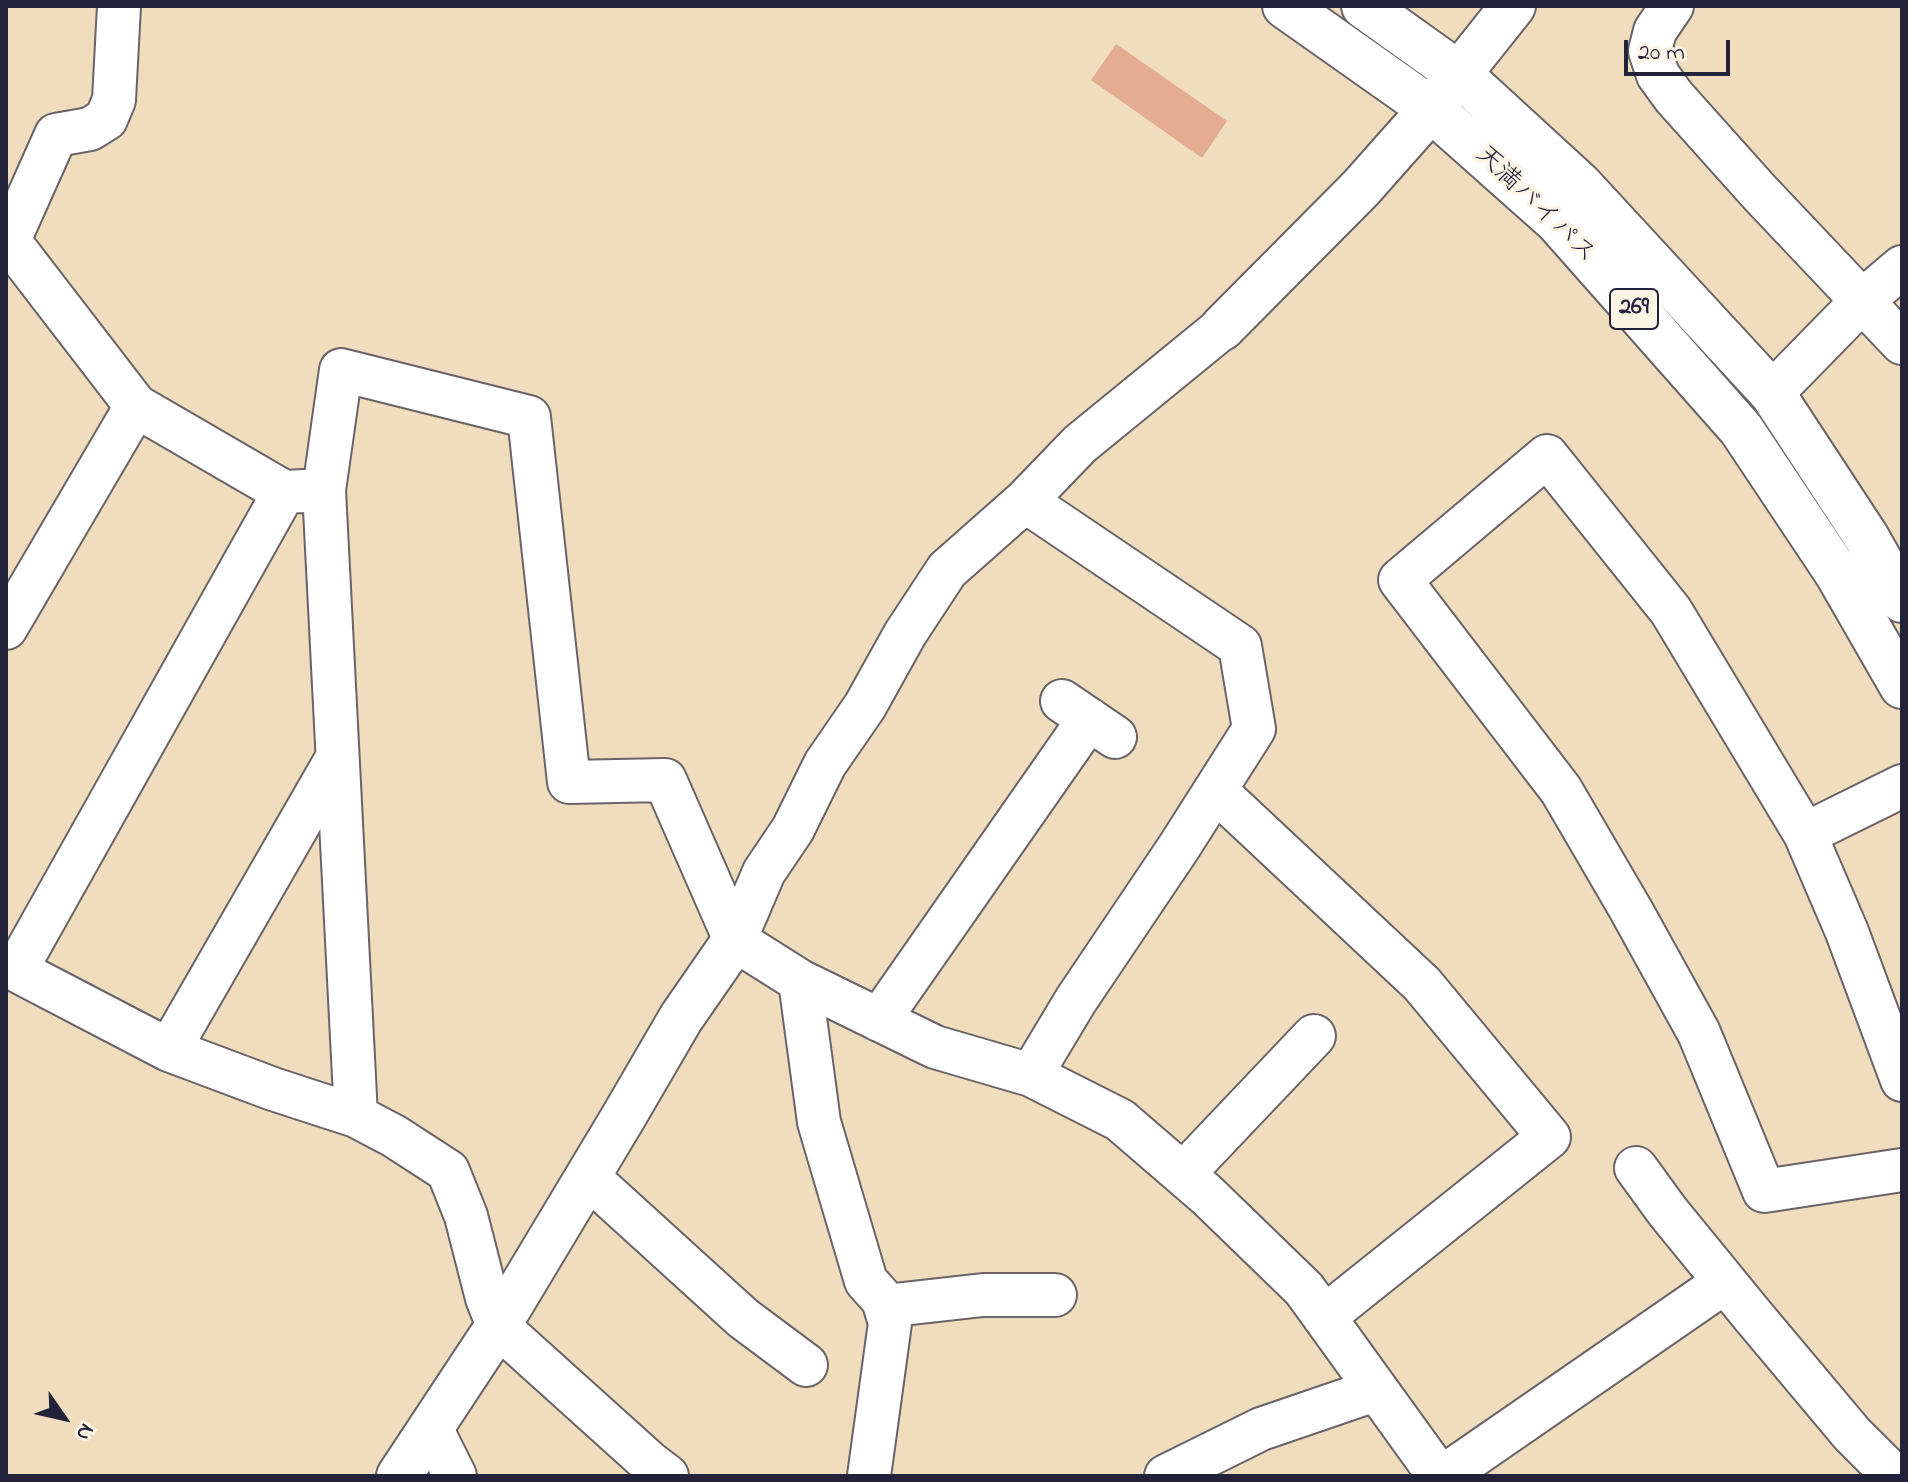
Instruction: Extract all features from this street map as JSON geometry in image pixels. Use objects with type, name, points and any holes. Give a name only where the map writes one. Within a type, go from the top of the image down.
[{"type":"main road","name":"天満バイパス","points":[[1285,6],[1431,109],[1557,221],[1741,429],[1837,573],[1902,686]]},
{"type":"main road","name":"天満バイパス","points":[[1364,6],[1459,74],[1580,185],[1772,393],[1867,538],[1902,600]]},
{"type":"main road","points":[[1222,328],[1361,188],[1431,109],[1513,6]]},
{"type":"main road","points":[[399,1476],[498,1326],[681,1018],[735,940]]},
{"type":"street","points":[[119,6],[114,100],[106,119],[90,129],[56,135],[7,242],[136,406],[304,491]]},
{"type":"street","points":[[1672,6],[1655,31],[1650,51],[1658,75],[1760,193],[1902,343]]},
{"type":"street","points":[[1772,393],[1863,300],[1902,267]]},
{"type":"street","points":[[735,940],[764,872],[793,829],[825,764],[865,706],[905,634],[947,570],[1025,501],[1080,444],[1222,328]]},
{"type":"street","points":[[667,1476],[498,1326],[487,1298],[466,1216],[448,1171],[356,1116],[169,1050],[11,968],[304,491],[341,370],[529,417],[569,782],[665,780],[735,940],[800,981],[935,1047],[1031,1075],[1120,1120],[1207,1195],[1304,1289],[1375,1390],[1442,1476],[1725,1282]]},
{"type":"street","points":[[6,628],[136,406]]},
{"type":"street","points":[[1902,1080],[1847,932],[1805,834],[1671,611],[1547,456],[1400,580],[1561,790],[1699,1033],[1764,1191],[1902,1170]]},
{"type":"street","points":[[304,491],[337,758],[356,1116]]},
{"type":"street","points":[[1025,501],[1240,646],[1254,729],[1076,1000],[1031,1075]]},
{"type":"street","points":[[879,1020],[1089,719]]},
{"type":"street","points":[[169,1050],[337,758]]},
{"type":"street","points":[[1805,834],[1902,786]]},
{"type":"street","points":[[1215,790],[1422,984],[1549,1137],[1324,1317]]},
{"type":"street","points":[[800,981],[819,1122],[866,1281],[883,1300],[890,1323],[869,1476]]},
{"type":"street","points":[[1183,1174],[1314,1036]]},
{"type":"street","points":[[1636,1168],[1668,1212],[1852,1434],[1894,1476]]},
{"type":"street","points":[[588,1177],[743,1318],[806,1365]]},
{"type":"street","points":[[885,1306],[983,1295],[1055,1295]]},
{"type":"street","points":[[1166,1476],[1261,1429],[1375,1390]]},
{"type":"street","points":[[431,1428],[455,1476]]},
{"type":"building","points":[[1116,44],[1227,121],[1202,158],[1091,80]]}]
